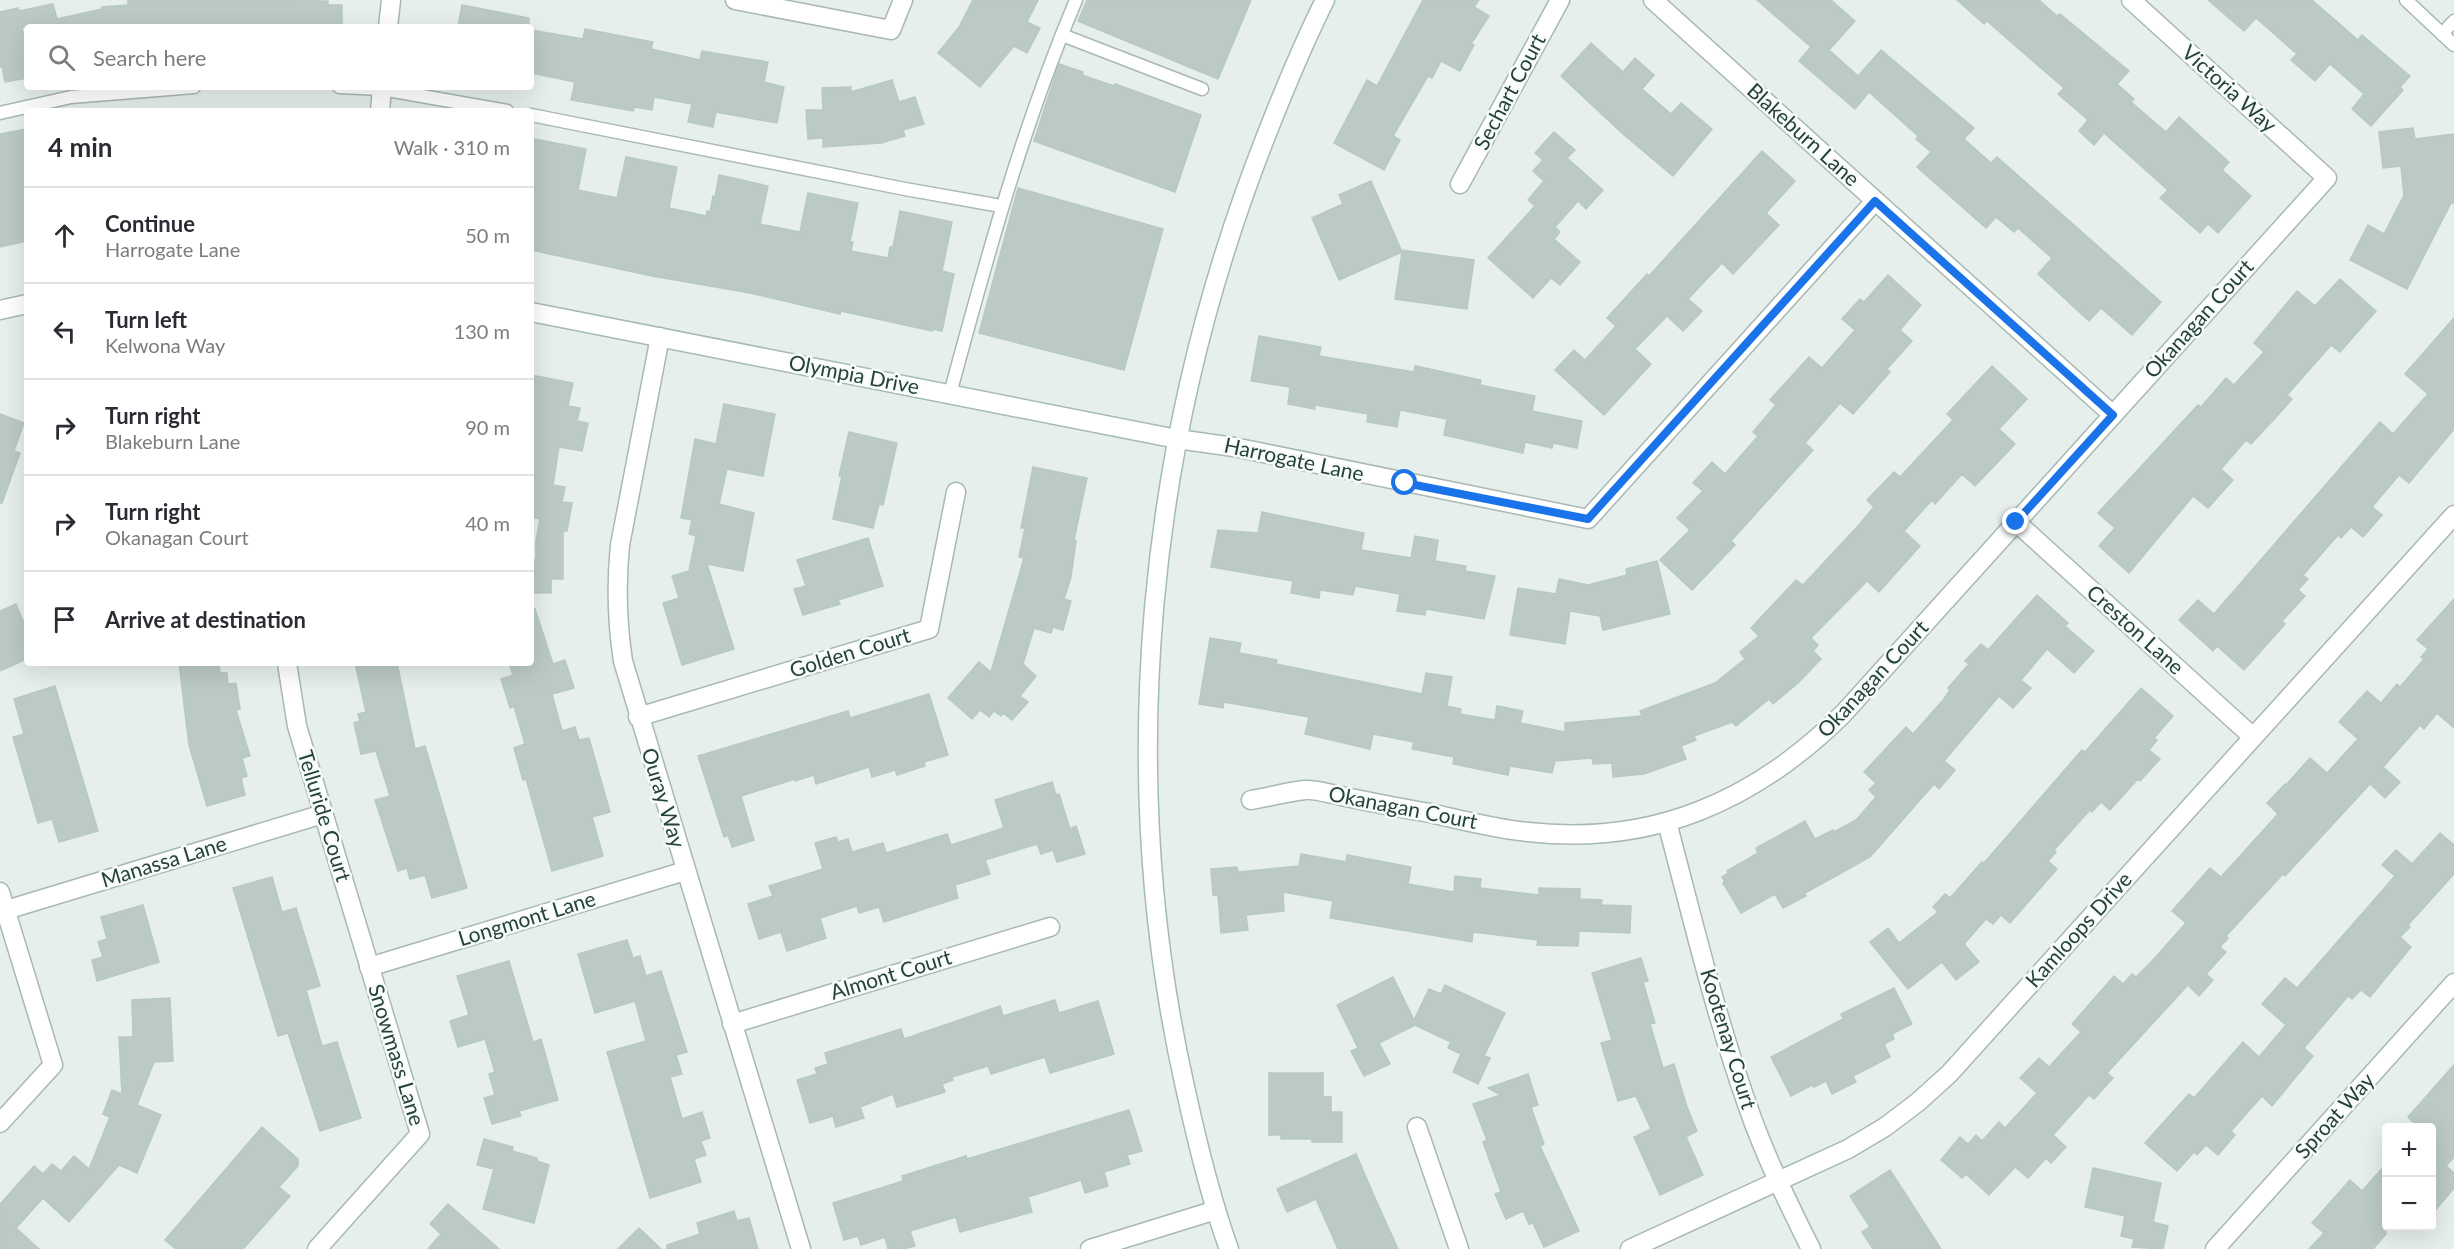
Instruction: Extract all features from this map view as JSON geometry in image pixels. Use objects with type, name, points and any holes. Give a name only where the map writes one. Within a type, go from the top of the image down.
[{"type":"street","points":[[388,24],[391,0]]},
{"type":"street","points":[[735,0],[891,30],[903,0]]},
{"type":"street","points":[[1229,1249],[1194,1129],[1176,1047],[1159,934],[1148,798],[1147,715],[1151,631],[1159,548],[1177,439],[1197,349],[1221,260],[1251,174],[1285,88],[1325,0]]},
{"type":"street","name":"Sechart Court","points":[[1460,183],[1560,0]]},
{"type":"street","name":"Blakeburn Lane","points":[[1653,0],[2113,415]]},
{"type":"street","name":"Victoria Way","points":[[2131,0],[2327,178]]},
{"type":"street","points":[[380,108],[382,90]]},
{"type":"street","name":"Okanagan Court","points":[[1251,800],[1307,790],[1537,833],[1578,835],[1623,831],[1667,822],[1702,811],[1743,792],[1775,772],[1816,741],[1843,714],[2327,178]]},
{"type":"street","name":"Harrogate Lane","points":[[1177,439],[1234,447],[1588,519],[1875,201]]},
{"type":"street","points":[[0,310],[24,304]]},
{"type":"street","name":"Olympia Drive","points":[[534,313],[1177,439]]},
{"type":"street","name":"Ouray Way","points":[[660,337],[620,545],[616,578],[617,622],[623,661],[638,717],[801,1249]]},
{"type":"street","name":"Golden Court","points":[[638,717],[929,629],[956,492]]},
{"type":"street","name":"Kamloops Drive","points":[[1630,1249],[1848,1149],[1885,1127],[1942,1081],[2454,515]]},
{"type":"street","name":"Creston Lane","points":[[2016,522],[2253,737]]},
{"type":"street","name":"Telluride Court","points":[[287,666],[297,726],[369,967]]},
{"type":"street","name":"Manassa Lane","points":[[6,910],[323,814]]},
{"type":"street","name":"Kootenay Court","points":[[1667,822],[1725,1039],[1748,1109],[1778,1182],[1811,1249]]},
{"type":"street","name":"Longmont Lane","points":[[369,967],[685,871]]},
{"type":"street","points":[[0,892],[53,1065],[0,1123]]},
{"type":"street","name":"Almont Court","points":[[732,1024],[1050,927]]},
{"type":"street","name":"Snowmass Lane","points":[[317,1249],[420,1134],[369,967]]},
{"type":"street","name":"Sproat Way","points":[[2216,1249],[2454,983]]},
{"type":"street","points":[[1417,1127],[1459,1249]]},
{"type":"street","points":[[1090,1249],[1216,1210]]},
{"type":"lane","points":[[950,394],[1001,206],[1076,0]]},
{"type":"lane","points":[[2406,0],[2454,45]]},
{"type":"lane","points":[[2442,34],[2454,21]]},
{"type":"lane","points":[[1062,34],[1202,89]]},
{"type":"lane","points":[[0,113],[71,97],[157,90]]},
{"type":"lane","points":[[393,90],[491,108]]},
{"type":"lane","points":[[534,116],[1001,206]]},
{"type":"building","points":[[128,0],[328,1],[328,5],[342,5],[342,24],[24,24],[22,27],[24,79],[5,82],[2,67],[0,67],[0,12],[18,8],[19,11],[53,4],[57,19],[102,9],[102,7],[128,5]]},
{"type":"building","points":[[973,0],[1038,0],[1027,22],[1040,28],[1027,53],[1014,46],[980,87],[938,53],[959,27]]},
{"type":"building","points":[[1087,0],[1251,0],[1218,79],[1078,21]]},
{"type":"building","points":[[1423,0],[1479,0],[1474,7],[1489,16],[1471,44],[1474,45],[1460,71],[1441,61],[1432,78],[1428,76],[1393,136],[1400,140],[1384,170],[1334,143],[1367,80],[1377,86]]},
{"type":"building","points":[[1757,0],[1831,0],[1855,21],[1829,50],[1858,76],[1881,50],[1974,128],[1964,139],[1991,163],[1997,157],[2161,302],[2132,335],[2101,308],[2089,321],[2038,274],[2052,258],[2018,228],[2014,232],[1996,217],[1986,228],[1917,167],[1931,152],[1916,139],[1918,136],[1869,92],[1855,109],[1799,61],[1811,47]]},
{"type":"building","points":[[1957,0],[2039,0],[2057,16],[2060,14],[2129,71],[2117,84],[2134,99],[2131,102],[2166,132],[2179,117],[2229,162],[2222,170],[2251,196],[2218,233],[2208,224],[2200,233],[2160,198],[2168,190],[2104,133],[2094,145],[2079,131],[2088,120],[2058,94],[2064,88],[1987,21],[1984,24]]},
{"type":"building","points":[[2208,0],[2312,0],[2358,40],[2362,35],[2410,76],[2400,87],[2403,90],[2371,126],[2352,109],[2364,94],[2330,64],[2315,81],[2291,60],[2297,54],[2256,18],[2244,31]]},
{"type":"building","points":[[462,5],[529,18],[529,24],[459,24]]},
{"type":"building","points":[[585,29],[653,42],[651,49],[700,60],[702,51],[768,62],[764,82],[784,87],[777,123],[716,112],[713,127],[688,122],[692,104],[654,97],[652,110],[635,107],[633,111],[571,100],[575,82],[534,74],[534,31],[583,39]]},
{"type":"building","points":[[1591,43],[1623,72],[1635,58],[1654,75],[1642,89],[1671,114],[1681,103],[1712,129],[1673,176],[1623,134],[1561,76]]},
{"type":"building","points":[[1059,64],[1083,72],[1082,75],[1114,86],[1115,84],[1201,115],[1175,192],[1034,141]]},
{"type":"building","points":[[892,80],[899,102],[915,97],[924,124],[903,130],[905,136],[881,143],[823,147],[823,138],[808,139],[806,110],[823,110],[822,88],[851,87],[851,92]]},
{"type":"building","points":[[2413,128],[2415,139],[2454,134],[2454,203],[2451,203],[2407,289],[2350,260],[2368,225],[2384,234],[2404,195],[2401,166],[2383,168],[2379,132]]},
{"type":"building","points":[[24,130],[24,242],[0,247],[0,134]]},
{"type":"building","points":[[1554,132],[1575,150],[1567,158],[1603,190],[1586,209],[1578,201],[1555,227],[1560,232],[1554,239],[1580,262],[1560,285],[1551,278],[1533,298],[1488,258],[1535,206],[1528,200],[1544,181],[1533,171],[1543,160],[1535,153]]},
{"type":"building","points":[[535,139],[586,149],[578,190],[617,198],[626,157],[677,167],[669,208],[706,216],[707,211],[710,212],[713,196],[715,197],[719,175],[768,186],[760,224],[800,232],[808,193],[858,203],[850,242],[853,242],[851,251],[888,258],[890,247],[893,247],[900,211],[952,222],[942,271],[954,274],[942,331],[933,329],[932,331],[841,311],[840,314],[750,293],[652,276],[534,251]]},
{"type":"building","points":[[1762,151],[1795,181],[1766,213],[1779,225],[1733,274],[1722,263],[1688,299],[1702,311],[1683,331],[1667,316],[1635,349],[1651,364],[1604,415],[1555,370],[1574,350],[1585,360],[1616,326],[1607,318],[1647,274],[1649,276]]},
{"type":"building","points":[[1371,181],[1402,252],[1339,280],[1312,218],[1343,204],[1339,195]]},
{"type":"building","points":[[1018,188],[1163,229],[1124,370],[979,333]]},
{"type":"building","points":[[1402,250],[1474,260],[1467,309],[1395,299]]},
{"type":"building","points":[[1888,275],[1921,305],[1900,330],[1912,341],[1887,369],[1890,372],[1853,414],[1840,403],[1805,443],[1813,450],[1731,541],[1735,545],[1692,590],[1660,560],[1690,530],[1677,518],[1703,491],[1693,483],[1712,462],[1725,474],[1758,436],[1753,432],[1776,405],[1770,400],[1809,357],[1822,368],[1855,330],[1842,319],[1860,299],[1864,302]]},
{"type":"building","points":[[2340,279],[2376,311],[2340,352],[2331,345],[2287,395],[2292,399],[2277,416],[2251,444],[2246,440],[2221,469],[2233,480],[2208,508],[2193,496],[2129,573],[2099,546],[2115,528],[2098,513],[2198,405],[2201,407],[2226,378],[2234,385],[2264,352],[2254,343],[2297,291],[2315,306]]},
{"type":"building","points":[[2454,318],[2454,429],[2409,483],[2399,475],[2372,507],[2382,515],[2363,537],[2351,527],[2341,538],[2338,535],[2303,575],[2308,579],[2298,590],[2305,596],[2282,621],[2285,624],[2244,670],[2217,646],[2213,651],[2179,620],[2198,600],[2214,614],[2380,422],[2393,434],[2428,394],[2405,374]]},
{"type":"building","points":[[1259,336],[1321,347],[1319,356],[1414,372],[1415,366],[1481,380],[1480,385],[1535,396],[1532,411],[1582,421],[1577,448],[1553,443],[1552,448],[1525,442],[1523,453],[1444,435],[1447,419],[1400,410],[1397,427],[1367,422],[1368,414],[1315,405],[1315,409],[1288,404],[1290,387],[1251,381]]},
{"type":"building","points":[[1992,366],[2027,399],[1999,429],[2015,444],[1975,486],[1962,474],[1935,504],[1932,500],[1904,531],[1920,546],[1879,592],[1867,581],[1811,638],[1818,645],[1813,651],[1821,659],[1798,683],[1773,704],[1769,699],[1736,726],[1732,722],[1694,736],[1696,740],[1681,746],[1686,759],[1644,774],[1613,777],[1612,763],[1593,764],[1592,758],[1555,761],[1552,773],[1510,766],[1508,775],[1453,764],[1454,757],[1412,749],[1414,742],[1373,734],[1370,749],[1305,734],[1309,717],[1224,702],[1223,708],[1199,704],[1210,638],[1241,643],[1239,653],[1277,660],[1276,664],[1422,694],[1426,673],[1452,677],[1447,706],[1461,709],[1460,714],[1495,720],[1497,706],[1523,711],[1520,723],[1565,732],[1565,723],[1642,716],[1640,711],[1715,683],[1745,659],[1740,652],[1759,636],[1751,628],[1796,580],[1803,585],[1857,527],[1874,507],[1867,500],[1894,472],[1900,477],[1953,420],[1947,414]]},
{"type":"building","points":[[534,376],[573,383],[568,406],[580,408],[577,421],[588,423],[582,451],[559,447],[553,485],[565,487],[562,502],[572,503],[567,531],[563,531],[563,579],[551,579],[551,593],[534,593],[534,560],[536,560],[536,541],[540,519],[534,518]]},
{"type":"building","points":[[724,404],[775,414],[763,476],[727,469],[719,504],[754,513],[743,571],[707,564],[734,649],[682,665],[663,603],[679,598],[672,576],[689,571],[696,536],[689,534],[692,520],[681,518],[695,439],[716,444]]},
{"type":"building","points":[[0,414],[24,423],[14,451],[20,453],[2,503],[0,503]]},
{"type":"building","points":[[849,432],[897,443],[883,505],[879,504],[873,528],[833,519],[842,476],[839,476]]},
{"type":"building","points":[[1033,467],[1087,478],[1074,540],[1076,541],[1071,577],[1064,599],[1071,601],[1063,630],[1053,627],[1051,633],[1034,628],[1023,664],[1036,676],[1020,696],[1028,702],[1012,720],[1003,713],[1001,716],[994,711],[989,717],[980,710],[972,719],[948,698],[979,662],[991,672],[1024,558],[1019,557],[1025,528],[1021,528]]},
{"type":"building","points":[[1262,512],[1364,533],[1361,550],[1411,558],[1415,536],[1438,540],[1435,561],[1466,566],[1465,571],[1495,576],[1484,619],[1426,609],[1425,615],[1397,611],[1400,594],[1355,586],[1353,595],[1320,590],[1319,598],[1291,593],[1293,581],[1211,567],[1218,530],[1258,533]]},
{"type":"building","points":[[868,538],[883,586],[838,600],[840,604],[803,615],[794,589],[806,586],[797,560]]},
{"type":"building","points":[[1657,561],[1670,614],[1603,630],[1600,616],[1570,611],[1565,644],[1510,635],[1518,588],[1556,594],[1559,579],[1588,585],[1627,575],[1626,569]]},
{"type":"building","points":[[2037,595],[2068,623],[2065,626],[2094,651],[2074,673],[2047,649],[2021,680],[2031,688],[2013,708],[1999,696],[1944,761],[1955,770],[1939,789],[1934,784],[1870,857],[1805,893],[1806,896],[1783,908],[1775,894],[1741,913],[1723,883],[1725,882],[1722,877],[1728,873],[1727,871],[1758,853],[1756,848],[1805,821],[1815,839],[1856,820],[1876,797],[1869,790],[1876,783],[1864,772],[1906,727],[1913,734],[1944,699],[1950,690],[1948,688],[1969,664],[1965,661],[1981,644],[1988,650]]},
{"type":"building","points":[[2454,599],[2454,728],[2437,713],[2424,729],[2420,725],[2383,767],[2400,782],[2385,798],[2370,784],[2226,936],[2228,938],[2220,947],[2226,952],[2206,974],[2213,980],[2199,996],[2188,985],[2107,1073],[2113,1078],[2094,1099],[2089,1095],[2053,1135],[2066,1147],[2051,1163],[2046,1158],[2028,1178],[2015,1167],[1989,1195],[1966,1174],[1962,1178],[1941,1160],[1960,1137],[1968,1144],[1976,1135],[1982,1141],[1999,1122],[2005,1128],[2037,1093],[2020,1078],[2039,1058],[2049,1067],[2081,1032],[2072,1024],[2114,976],[2123,984],[2132,974],[2136,977],[2153,960],[2186,923],[2172,911],[2210,868],[2221,877],[2278,814],[2267,803],[2310,758],[2327,773],[2358,739],[2339,722],[2367,691],[2381,703],[2397,684],[2400,687],[2424,659],[2421,657],[2428,649],[2417,640]]},
{"type":"building","points":[[16,604],[24,623],[24,660],[0,671],[0,611]]},
{"type":"building","points":[[535,609],[553,664],[565,660],[574,688],[552,694],[562,731],[575,727],[579,740],[589,738],[610,812],[592,817],[603,856],[552,871],[526,779],[523,780],[514,748],[525,744],[514,706],[510,708],[501,679],[513,675],[510,666],[534,666]]},
{"type":"building","points":[[179,666],[219,666],[220,673],[227,673],[228,684],[236,683],[240,709],[236,710],[250,756],[242,758],[247,776],[241,778],[245,795],[207,806],[189,745]]},
{"type":"building","points":[[356,666],[398,666],[415,749],[425,746],[467,888],[432,898],[425,875],[410,879],[407,868],[398,871],[375,800],[390,796],[376,751],[361,754],[354,723],[360,721],[358,714],[366,712]]},
{"type":"building","points":[[55,686],[98,831],[59,842],[52,819],[38,823],[13,737],[24,734],[14,699]]},
{"type":"building","points":[[2141,688],[2173,716],[2154,738],[2157,740],[2149,750],[2160,759],[2110,810],[2101,802],[2092,812],[2090,810],[2054,850],[2056,852],[2048,861],[2057,869],[2010,923],[2001,915],[1993,924],[1986,919],[1964,944],[1979,962],[1956,980],[1942,962],[1908,989],[1870,942],[1888,928],[1899,943],[1938,912],[1933,907],[1945,894],[1950,898],[1982,862],[1984,863],[2082,750],[2085,752]]},
{"type":"building","points":[[929,694],[948,755],[924,762],[925,766],[897,775],[895,770],[872,777],[869,767],[816,784],[814,775],[741,796],[754,840],[732,847],[728,835],[724,837],[698,756],[848,711],[850,718]]},
{"type":"building","points":[[1052,782],[1056,795],[1059,794],[1070,829],[1076,826],[1085,854],[1057,862],[1053,850],[1041,854],[1037,844],[985,860],[990,874],[955,885],[958,898],[884,922],[879,907],[859,913],[857,906],[820,918],[826,938],[787,951],[781,932],[759,939],[748,904],[773,896],[769,886],[823,869],[815,843],[836,837],[838,842],[848,839],[852,852],[883,843],[886,853],[947,834],[951,845],[1004,828],[995,800]]},
{"type":"building","points":[[2440,833],[2454,845],[2454,874],[2400,937],[2411,947],[2370,997],[2361,990],[2352,999],[2348,996],[2304,1048],[2313,1056],[2272,1106],[2262,1096],[2231,1131],[2235,1135],[2218,1155],[2206,1145],[2197,1155],[2194,1152],[2177,1171],[2145,1143],[2189,1094],[2194,1098],[2243,1042],[2259,1057],[2286,1025],[2262,1004],[2285,978],[2297,988],[2395,876],[2382,865],[2396,850],[2412,864]]},
{"type":"building","points":[[1301,854],[1346,862],[1347,855],[1411,867],[1408,884],[1454,892],[1455,876],[1481,879],[1480,888],[1539,895],[1539,888],[1580,889],[1580,899],[1602,900],[1601,905],[1631,906],[1630,933],[1579,931],[1578,946],[1537,945],[1538,940],[1473,932],[1472,942],[1330,918],[1333,901],[1283,892],[1284,911],[1246,915],[1248,930],[1221,933],[1218,895],[1213,895],[1211,869],[1237,867],[1238,872],[1299,866]]},
{"type":"building","points":[[272,877],[282,912],[296,908],[320,986],[306,990],[322,1046],[337,1042],[361,1118],[320,1131],[288,1033],[278,1036],[233,888]]},
{"type":"building","points":[[143,905],[159,962],[97,981],[92,960],[103,957],[98,942],[107,939],[101,917]]},
{"type":"building","points":[[627,940],[633,958],[640,956],[646,976],[661,971],[687,1052],[676,1055],[682,1074],[670,1077],[682,1119],[702,1112],[710,1138],[701,1141],[706,1155],[694,1159],[701,1182],[650,1198],[607,1052],[646,1041],[635,1001],[595,1013],[578,954]]},
{"type":"building","points":[[1641,958],[1648,981],[1643,982],[1655,1023],[1650,1024],[1663,1068],[1674,1064],[1697,1131],[1686,1137],[1703,1175],[1660,1195],[1634,1137],[1651,1129],[1636,1096],[1618,1101],[1601,1043],[1612,1040],[1592,973]]},
{"type":"building","points":[[509,961],[533,1042],[541,1039],[558,1100],[519,1111],[521,1116],[492,1124],[484,1098],[495,1095],[489,1074],[495,1072],[485,1039],[458,1047],[450,1021],[469,1015],[457,976]]},
{"type":"building","points":[[1393,977],[1414,1020],[1429,989],[1441,994],[1445,985],[1505,1013],[1484,1056],[1490,1058],[1478,1084],[1453,1072],[1461,1054],[1448,1048],[1451,1042],[1415,1025],[1379,1043],[1390,1064],[1364,1076],[1351,1051],[1358,1048],[1337,1005]]},
{"type":"building","points":[[1894,988],[1912,1024],[1892,1034],[1894,1039],[1884,1044],[1890,1057],[1853,1076],[1856,1082],[1832,1094],[1826,1081],[1814,1087],[1812,1085],[1791,1096],[1771,1057],[1843,1019],[1841,1014]]},
{"type":"building","points":[[170,998],[173,1061],[154,1062],[137,1105],[161,1115],[137,1173],[119,1165],[69,1222],[43,1198],[16,1228],[39,1249],[0,1249],[0,1204],[34,1166],[43,1174],[52,1164],[61,1171],[74,1156],[89,1169],[110,1117],[103,1114],[112,1090],[122,1094],[119,1037],[133,1037],[132,1000]]},
{"type":"building","points":[[1055,1000],[1059,1013],[1098,1001],[1114,1054],[1050,1073],[1045,1057],[991,1074],[988,1066],[952,1077],[953,1080],[942,1084],[945,1092],[897,1107],[893,1094],[860,1107],[864,1118],[836,1127],[833,1116],[810,1123],[797,1080],[817,1074],[815,1068],[828,1064],[825,1053],[901,1029],[904,1039],[1000,1006],[1003,1016]]},
{"type":"building","points":[[2454,1065],[2454,1157],[2446,1166],[2454,1173],[2454,1188],[2436,1209],[2436,1123],[2414,1123],[2408,1117]]},
{"type":"building","points":[[1269,1073],[1323,1073],[1323,1097],[1331,1097],[1331,1112],[1342,1112],[1342,1142],[1312,1142],[1312,1139],[1281,1139],[1281,1135],[1269,1135]]},
{"type":"building","points":[[1528,1074],[1538,1105],[1531,1107],[1544,1144],[1540,1146],[1579,1231],[1544,1247],[1533,1223],[1529,1224],[1523,1211],[1506,1219],[1495,1194],[1501,1192],[1483,1142],[1487,1140],[1473,1104],[1501,1095],[1488,1088]]},
{"type":"building","points":[[1129,1110],[1142,1151],[1127,1155],[1130,1164],[1104,1172],[1108,1186],[1085,1193],[1081,1180],[1028,1197],[1032,1212],[960,1232],[956,1217],[910,1231],[915,1246],[904,1249],[888,1249],[885,1237],[861,1245],[858,1236],[844,1240],[833,1203],[903,1181],[902,1176],[966,1156],[967,1159]]},
{"type":"building","points":[[262,1127],[298,1159],[298,1166],[279,1187],[290,1196],[243,1249],[176,1249],[165,1240]]},
{"type":"building","points":[[484,1139],[513,1147],[512,1151],[537,1158],[537,1161],[549,1165],[534,1223],[483,1209],[494,1169],[477,1165]]},
{"type":"building","points":[[1356,1154],[1398,1249],[1338,1249],[1316,1199],[1287,1212],[1277,1189]]},
{"type":"building","points":[[2093,1168],[2161,1183],[2153,1222],[2168,1226],[2163,1249],[2132,1247],[2134,1239],[2121,1236],[2125,1216],[2085,1207]]},
{"type":"building","points":[[2382,1168],[2382,1231],[2386,1231],[2386,1234],[2373,1249],[2309,1249],[2324,1233],[2312,1223],[2350,1180],[2362,1191]]},
{"type":"building","points":[[1890,1170],[1941,1249],[1873,1249],[1862,1232],[1870,1227],[1850,1196]]},
{"type":"building","points":[[448,1204],[499,1249],[428,1249],[441,1234],[430,1224]]},
{"type":"building","points":[[734,1211],[737,1221],[749,1218],[758,1249],[667,1249],[667,1245],[700,1234],[697,1223]]},
{"type":"building","points":[[639,1228],[661,1249],[618,1249]]},
{"type":"route","points":[[1405,483],[1588,519],[1875,201],[2113,415],[2016,522]]}]
